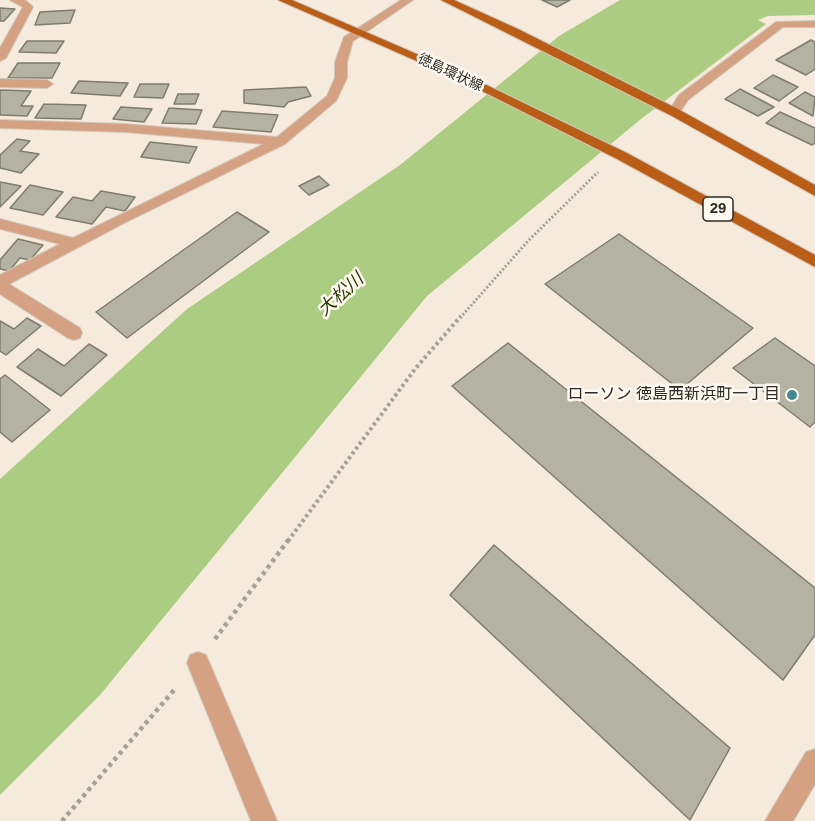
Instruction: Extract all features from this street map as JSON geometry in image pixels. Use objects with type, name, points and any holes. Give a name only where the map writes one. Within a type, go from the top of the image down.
[{"type":"main road","name":"徳島環状線","points":[[283,0],[466,79],[618,154],[815,262]]},
{"type":"main road","points":[[446,0],[514,31],[670,110],[815,191]]},
{"type":"street","points":[[1,53],[28,7],[15,0],[4,0]]},
{"type":"street","points":[[0,282],[280,141],[332,98],[341,78],[341,62],[348,39],[408,0]]},
{"type":"street","points":[[670,110],[780,24],[815,24]]},
{"type":"street","points":[[0,83],[47,84]]},
{"type":"street","points":[[0,124],[126,128],[280,141]]},
{"type":"street","points":[[0,224],[74,243]]},
{"type":"street","points":[[0,286],[75,333]]},
{"type":"street","points":[[198,663],[264,821]]},
{"type":"street","points":[[777,821],[815,761]]},
{"type":"path","points":[[62,821],[198,663],[415,369],[529,240],[618,154]]},
{"type":"water","name":"大松川","points":[[620,0],[815,0],[815,15],[768,16],[758,20],[766,24],[641,119],[427,296],[100,695],[0,795],[0,479],[187,309],[400,165],[559,36]]},
{"type":"building","points":[[542,0],[570,0],[557,7]]},
{"type":"building","points":[[0,8],[15,9],[4,21],[0,21]]},
{"type":"building","points":[[75,10],[70,23],[35,25],[40,12]]},
{"type":"building","points":[[811,40],[815,42],[815,69],[806,75],[776,60]]},
{"type":"building","points":[[27,41],[64,41],[56,53],[19,52]]},
{"type":"building","points":[[18,63],[60,63],[52,78],[8,78]]},
{"type":"building","points":[[773,75],[798,87],[779,101],[754,88]]},
{"type":"building","points":[[79,81],[128,83],[120,96],[71,93]]},
{"type":"building","points":[[140,84],[169,84],[163,98],[134,97]]},
{"type":"building","points":[[306,87],[311,96],[288,102],[284,107],[244,103],[244,90]]},
{"type":"building","points":[[740,89],[774,107],[758,116],[725,99]]},
{"type":"building","points":[[0,90],[31,91],[21,106],[33,106],[27,116],[0,115]]},
{"type":"building","points":[[805,92],[815,97],[813,116],[789,103]]},
{"type":"building","points":[[178,94],[199,94],[195,104],[174,104]]},
{"type":"building","points":[[44,104],[86,105],[81,119],[35,118]]},
{"type":"building","points":[[121,107],[152,109],[144,122],[113,119]]},
{"type":"building","points":[[169,108],[202,110],[196,124],[162,123]]},
{"type":"building","points":[[222,111],[278,115],[271,132],[213,127]]},
{"type":"building","points":[[780,112],[815,128],[815,143],[812,145],[766,123]]},
{"type":"building","points":[[17,139],[30,141],[20,151],[39,154],[21,173],[0,168],[0,155]]},
{"type":"building","points":[[150,142],[197,147],[189,163],[141,157]]},
{"type":"building","points":[[319,176],[329,185],[309,195],[299,186]]},
{"type":"building","points":[[0,182],[21,186],[0,207]]},
{"type":"building","points":[[30,185],[63,192],[43,215],[10,208]]},
{"type":"building","points":[[101,191],[135,197],[125,211],[106,207],[92,224],[56,217],[73,197],[92,201]]},
{"type":"building","points":[[237,212],[269,232],[127,338],[96,312]]},
{"type":"building","points":[[619,234],[753,328],[680,390],[545,284]]},
{"type":"building","points":[[18,239],[43,245],[30,260],[20,258],[9,271],[0,269],[0,260]]},
{"type":"building","points":[[27,318],[41,326],[6,355],[0,351],[0,321],[14,329]]},
{"type":"building","name":"ローソン 徳島西新浜町一丁目","points":[[775,338],[815,366],[815,422],[810,427],[733,368]]},
{"type":"building","points":[[508,343],[815,588],[815,635],[783,680],[452,386]]},
{"type":"building","points":[[89,344],[107,355],[61,396],[17,367],[38,349],[64,366]]},
{"type":"building","points":[[5,375],[50,410],[12,442],[0,432],[0,379]]},
{"type":"building","points":[[494,545],[730,748],[690,820],[450,595]]},
{"type":"place","name":"ローソン 徳島西新浜町一丁目","points":[[792,395]]}]
